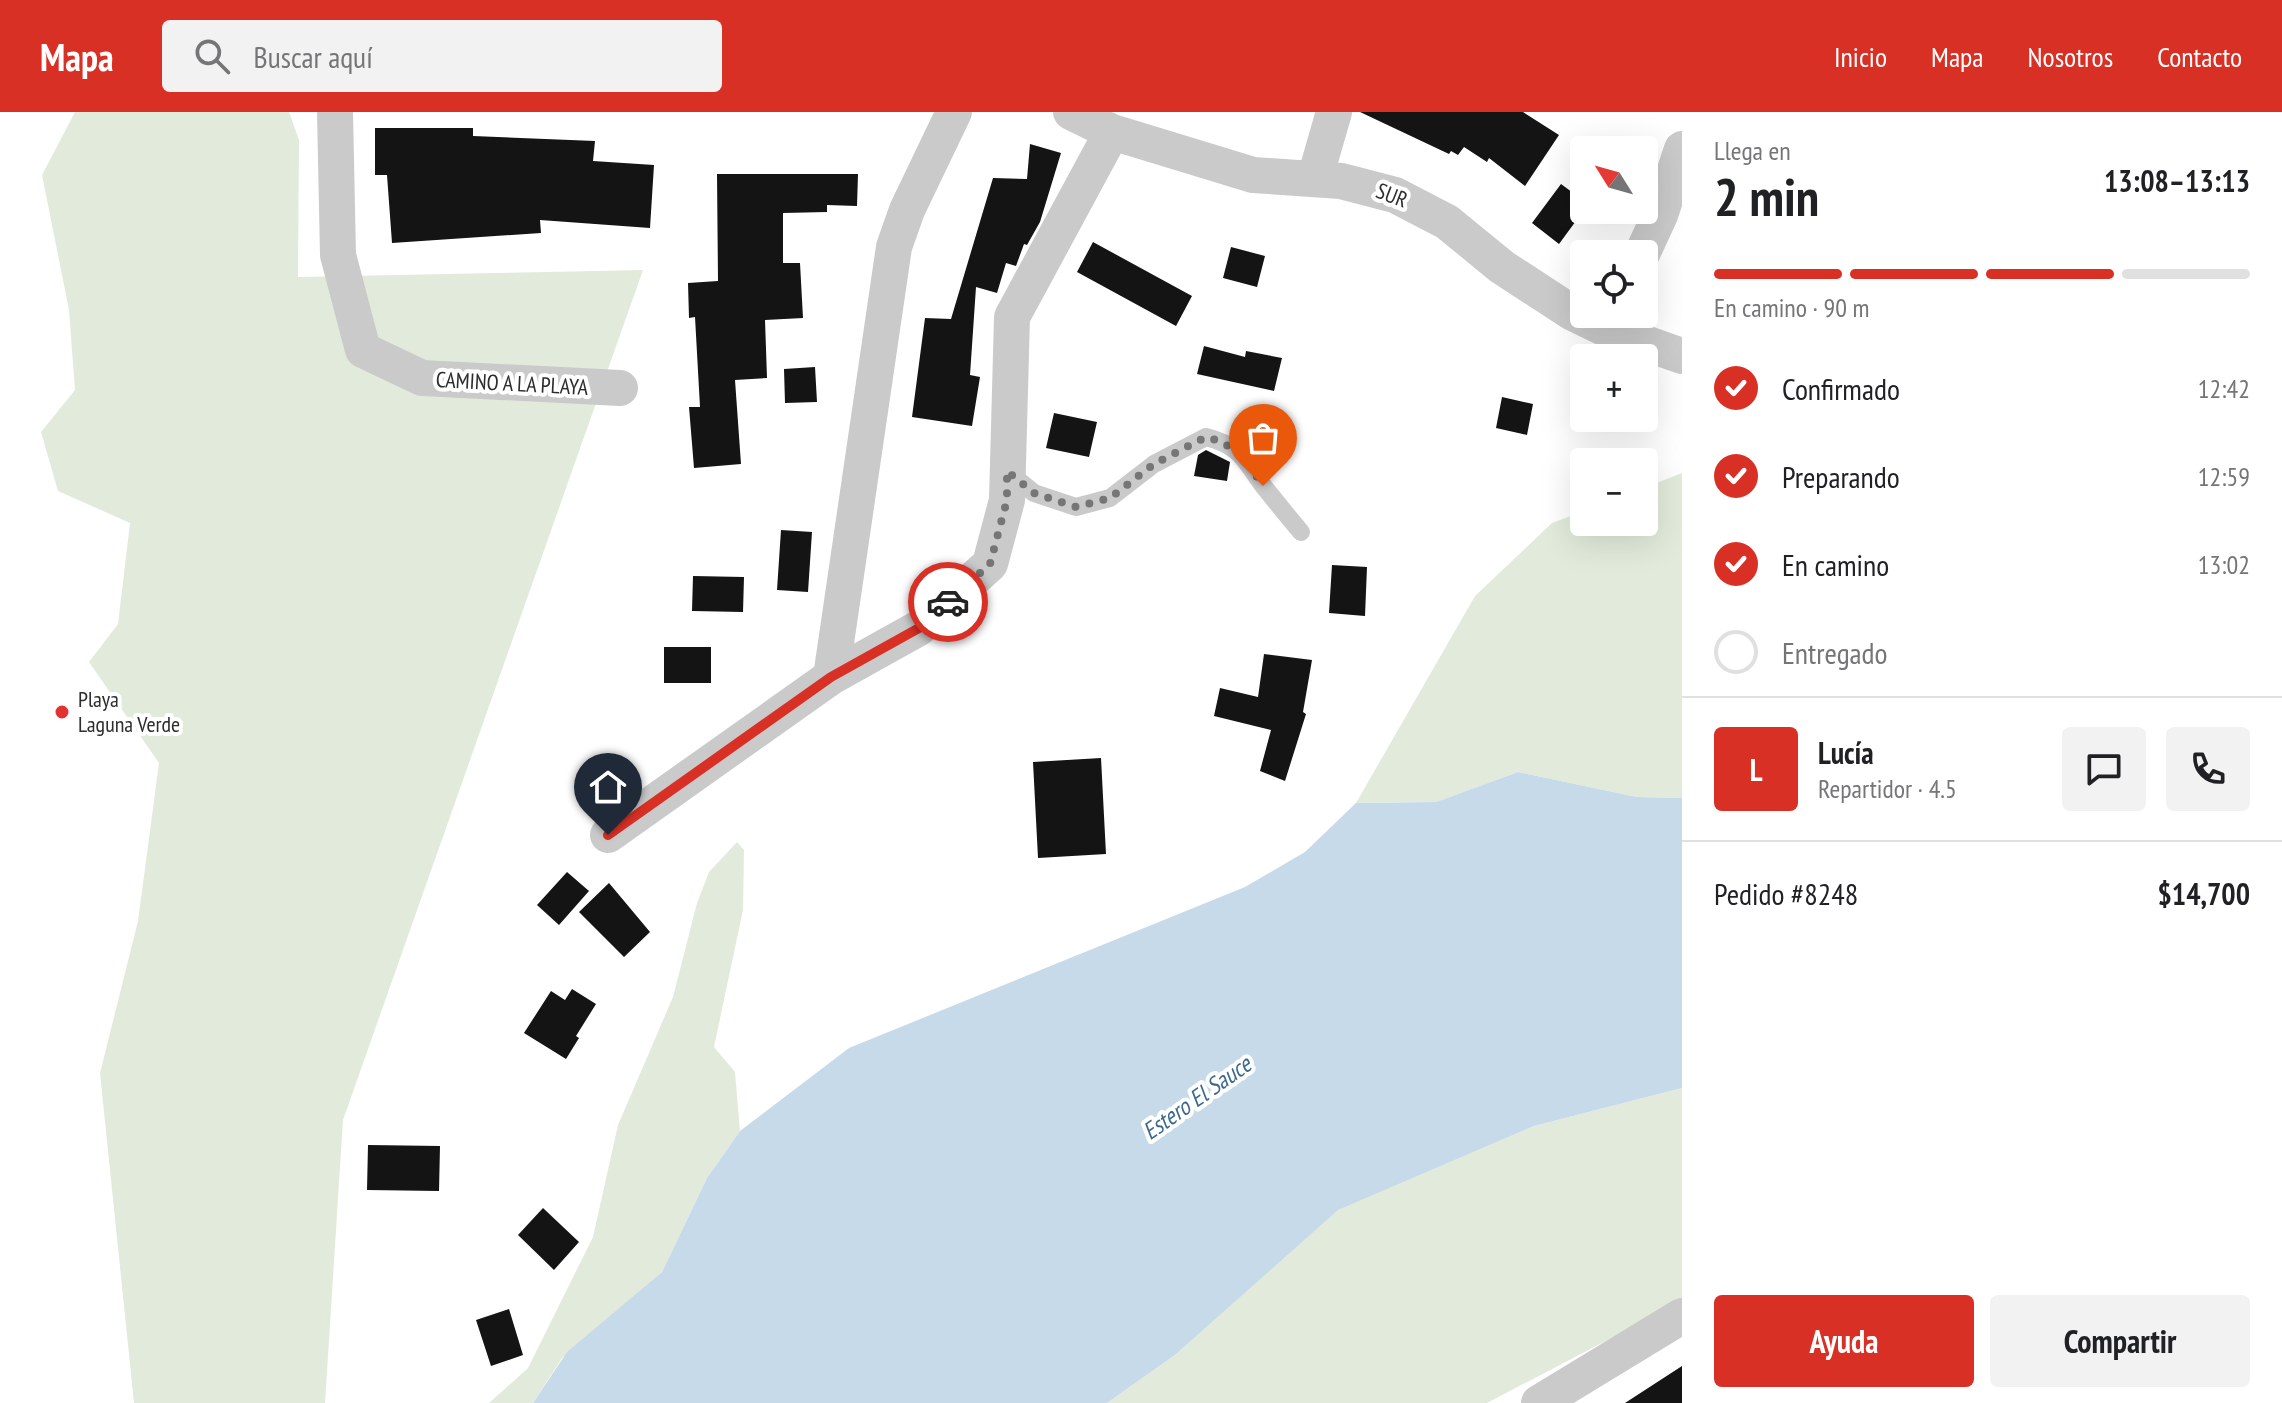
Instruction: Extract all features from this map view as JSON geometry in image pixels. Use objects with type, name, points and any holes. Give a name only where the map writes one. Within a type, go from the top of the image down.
[{"type":"street","name":"CAMINO A LA PLAYA","points":[[335,112],[338,255],[363,350],[422,378],[620,388]]},
{"type":"street","points":[[831,677],[894,247],[907,210],[954,112]]},
{"type":"street","name":"SUR","points":[[1071,112],[1112,132],[1253,175],[1315,178],[1367,186],[1422,207],[1447,222],[1535,291],[1570,305]]},
{"type":"street","points":[[1315,178],[1334,112]]},
{"type":"street","points":[[608,835],[831,677],[919,628],[990,564],[1007,500],[1012,317],[1112,132]]},
{"type":"street","points":[[1648,240],[1682,149]]},
{"type":"street","name":"SUR","points":[[1624,328],[1682,356]]},
{"type":"street","points":[[1539,1403],[1682,1316]]},
{"type":"lane","points":[[1007,471],[1034,493],[1076,507],[1110,498],[1154,464],[1206,437],[1225,442],[1246,458],[1263,486],[1301,532]]},
{"type":"green space","points":[[75,112],[289,112],[299,140],[298,277],[643,270],[343,1120],[325,1403],[134,1403],[100,1073],[138,921],[159,763],[89,662],[118,624],[130,523],[58,491],[41,432],[75,390],[69,310],[42,175]]},
{"type":"green space","points":[[1682,473],[1682,798],[1637,797],[1518,772],[1436,802],[1356,803],[1475,596],[1552,523],[1570,516],[1570,536],[1658,536],[1658,482]]},
{"type":"green space","points":[[737,842],[744,850],[743,910],[714,1047],[735,1072],[740,1131],[707,1178],[662,1272],[562,1358],[533,1403],[489,1403],[528,1368],[593,1237],[618,1125],[673,997],[697,903],[709,872]]},
{"type":"green space","points":[[1682,1088],[1682,1301],[1487,1403],[1107,1403],[1175,1355],[1337,1210],[1534,1126]]},
{"type":"water","name":"Estero El Sauce","points":[[1518,772],[1637,797],[1682,798],[1682,1088],[1534,1126],[1338,1210],[1175,1355],[1107,1403],[533,1403],[567,1352],[662,1272],[707,1178],[740,1131],[849,1048],[1245,887],[1305,852],[1356,803],[1436,802]]},
{"type":"building","points":[[1360,112],[1523,112],[1559,135],[1525,186],[1489,158],[1487,162],[1464,147],[1458,155],[1451,151],[1449,154]]},
{"type":"building","points":[[375,128],[473,128],[473,136],[595,141],[593,161],[654,165],[650,228],[540,220],[541,233],[392,243],[387,175],[375,175]]},
{"type":"building","points":[[1030,144],[1061,153],[1040,222],[1027,245],[1024,244],[1016,266],[1006,263],[997,293],[976,287],[970,375],[980,377],[972,426],[912,417],[925,318],[951,319],[993,178],[1027,179]]},
{"type":"building","points":[[717,174],[858,174],[857,206],[827,205],[827,212],[783,213],[783,263],[800,263],[803,318],[765,320],[767,378],[735,380],[741,464],[694,468],[689,407],[700,407],[695,317],[689,318],[688,283],[718,281]]},
{"type":"building","points":[[1561,184],[1570,191],[1570,224],[1574,224],[1559,244],[1532,223]]},
{"type":"building","points":[[1093,242],[1192,296],[1176,326],[1077,272]]},
{"type":"building","points":[[1231,247],[1265,256],[1257,287],[1223,278]]},
{"type":"building","points":[[1204,346],[1245,357],[1246,351],[1282,358],[1274,391],[1197,374]]},
{"type":"building","points":[[815,367],[817,402],[785,403],[784,369]]},
{"type":"building","points":[[1502,397],[1533,404],[1527,435],[1496,428]]},
{"type":"building","points":[[1054,413],[1097,422],[1089,457],[1046,448]]},
{"type":"building","points":[[1206,450],[1230,462],[1227,481],[1194,476],[1198,455]]},
{"type":"building","points":[[781,530],[812,532],[808,592],[777,590]]},
{"type":"building","points":[[1332,565],[1367,567],[1365,616],[1329,613]]},
{"type":"building","points":[[693,576],[744,577],[743,612],[692,611]]},
{"type":"building","points":[[664,647],[711,647],[711,683],[664,683]]},
{"type":"building","points":[[1264,654],[1312,660],[1303,712],[1306,714],[1285,781],[1260,771],[1271,730],[1214,716],[1220,688],[1258,697]]},
{"type":"building","points":[[1101,758],[1106,854],[1038,858],[1033,762]]},
{"type":"building","points":[[567,872],[589,891],[559,925],[537,905]]},
{"type":"building","points":[[609,883],[650,932],[624,957],[579,912]]},
{"type":"building","points":[[572,989],[596,1004],[566,1059],[524,1033],[551,991],[565,1000]]},
{"type":"building","points":[[368,1145],[440,1146],[439,1191],[367,1190]]},
{"type":"building","points":[[543,1208],[579,1242],[554,1270],[518,1235]]},
{"type":"building","points":[[509,1309],[523,1355],[491,1366],[476,1320]]},
{"type":"building","points":[[1682,1366],[1682,1403],[1625,1403]]},
{"type":"way so far","points":[[948,602],[990,564],[1007,500],[1007,471],[1034,493],[1076,507],[1110,498],[1154,464],[1206,437],[1225,442],[1246,458],[1263,486]]},
{"type":"place","name":"Playa Laguna Verde","points":[[62,712]]},
{"type":"route","points":[[608,835],[831,677],[919,628],[948,602]]}]
